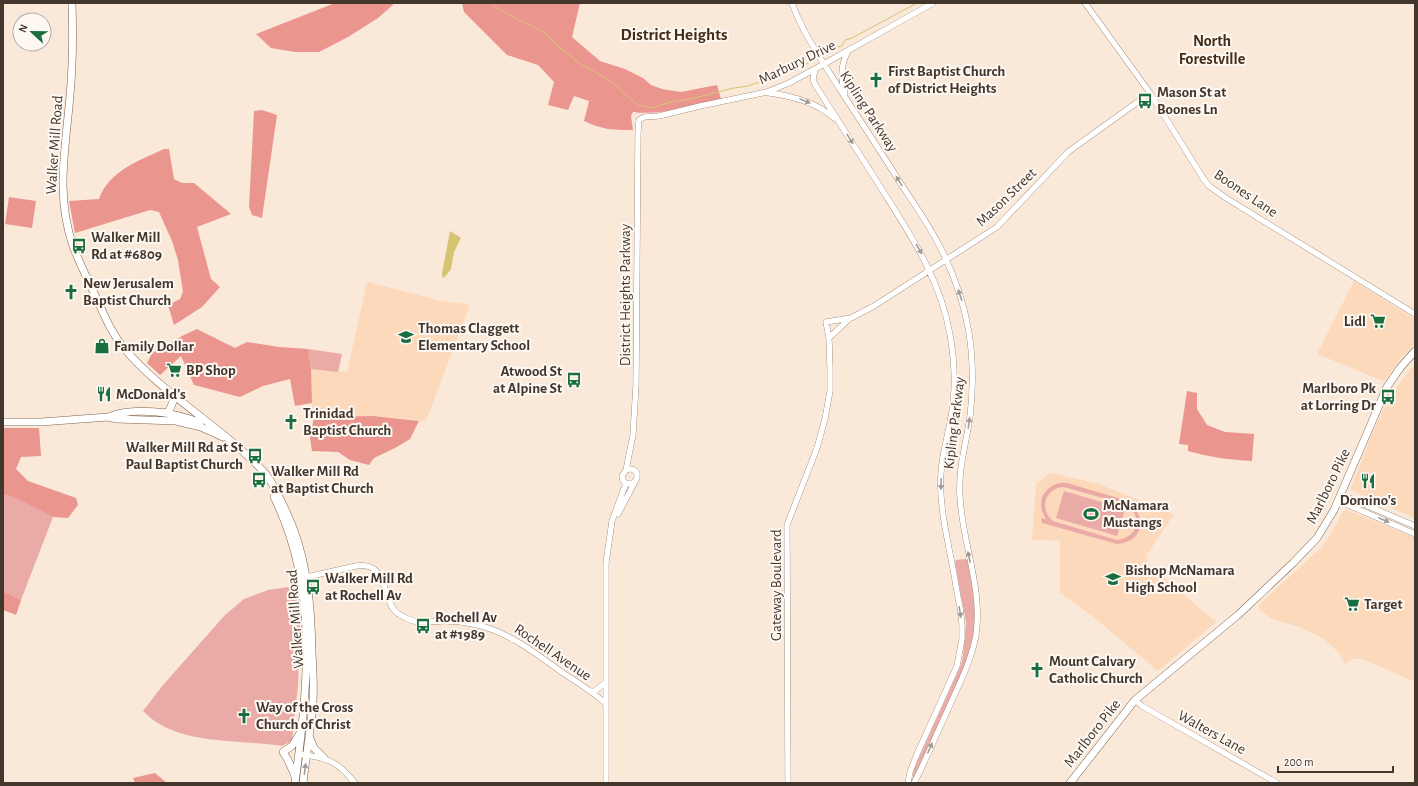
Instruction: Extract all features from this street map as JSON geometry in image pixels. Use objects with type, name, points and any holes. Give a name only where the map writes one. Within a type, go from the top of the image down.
[{"type":"main road","name":"Walker Mill Road","points":[[72,3],[72,72],[62,188],[67,226],[79,260],[114,334],[124,348],[175,397],[225,436],[264,472],[287,512],[301,550],[312,627],[313,686],[309,734],[296,780]]},
{"type":"main road","name":"Marlboro Pike","points":[[1070,783],[1135,700],[1238,615],[1311,545],[1323,530],[1340,497],[1387,387],[1400,368],[1415,351]]},
{"type":"main road","points":[[164,413],[169,411],[175,397]]},
{"type":"main road","points":[[175,397],[179,407],[177,418]]},
{"type":"main road","points":[[3,422],[41,422],[108,417],[116,414],[148,412],[164,413],[177,418]]},
{"type":"main road","points":[[108,417],[117,419],[177,418],[193,420],[225,436]]},
{"type":"main road","name":"Walker Mill Road","points":[[303,783],[302,731],[306,695],[304,578]]},
{"type":"main road","points":[[296,780],[291,765],[282,752],[292,746],[302,731]]},
{"type":"main road","points":[[309,734],[314,748],[324,758]]},
{"type":"street","name":"Kipling Parkway","points":[[792,3],[818,56],[928,226],[946,260],[959,293],[968,322],[973,384],[971,408],[962,457],[959,486],[962,518],[976,598],[977,620],[975,639],[968,662],[914,783]]},
{"type":"street","name":"Marbury Drive","points":[[639,120],[644,117],[660,116],[767,92],[789,83],[933,3]]},
{"type":"street","name":"Boones Lane","points":[[1084,3],[1150,93],[1197,170],[1210,186],[1226,198],[1415,314]]},
{"type":"street","points":[[846,99],[841,75],[848,50]]},
{"type":"street","name":"Kipling Parkway","points":[[815,69],[813,75],[814,82],[914,240],[930,270],[945,311],[950,334],[953,360],[953,407],[944,451],[940,491],[960,607],[962,639],[957,666],[917,754],[910,772],[908,783]]},
{"type":"street","points":[[767,92],[793,96],[809,102],[826,111],[839,122]]},
{"type":"street","name":"Mason Street","points":[[826,322],[851,318],[874,306],[997,227],[1068,152],[1150,93]]},
{"type":"street","name":"District Heights Parkway","points":[[626,470],[633,435],[636,385],[639,120]]},
{"type":"street","points":[[829,338],[851,318]]},
{"type":"street","name":"Gateway Boulevard","points":[[788,783],[787,525],[818,448],[824,424],[830,381],[829,338],[826,322]]},
{"type":"street","points":[[610,531],[637,478],[637,473],[632,469],[626,470],[622,476],[626,483]]},
{"type":"street","points":[[626,483],[630,484],[634,482]]},
{"type":"street","points":[[606,783],[606,570],[612,521],[626,483]]},
{"type":"street","points":[[1340,497],[1347,497],[1415,526]]},
{"type":"street","points":[[1340,497],[1346,504],[1415,534]]},
{"type":"street","name":"Rochell Avenue","points":[[304,578],[356,566],[364,565],[370,567],[378,572],[381,577],[394,610],[406,618],[423,622],[460,622],[479,625],[498,631],[520,643],[605,703]]},
{"type":"street","points":[[590,691],[595,691],[605,683]]},
{"type":"street","name":"Walters Lane","points":[[1135,700],[1142,706],[1277,783]]},
{"type":"street","points":[[303,755],[324,758],[338,765],[355,783]]},
{"type":"shaded area","points":[[335,3],[395,3],[378,18],[348,37],[319,52],[295,52],[271,48],[256,34]]},
{"type":"shaded area","points":[[462,3],[580,3],[572,37],[600,61],[625,69],[643,78],[651,85],[662,89],[681,92],[717,85],[721,99],[666,111],[644,113],[633,112],[631,116],[633,130],[608,129],[591,124],[584,121],[589,101],[574,96],[568,110],[548,105],[554,82],[538,65],[507,55],[464,12]]},
{"type":"shaded area","points":[[262,110],[277,115],[262,218],[252,215],[249,207],[254,111]]},
{"type":"shaded area","points":[[164,149],[169,149],[174,179],[182,183],[194,183],[231,214],[197,227],[211,279],[220,287],[202,307],[174,325],[168,305],[180,299],[183,292],[178,260],[172,241],[159,212],[150,210],[75,233],[69,201],[99,199],[104,189],[117,174],[135,163]]},
{"type":"shaded area","points":[[9,197],[36,201],[32,228],[5,224]]},
{"type":"shaded area","points":[[450,231],[461,238],[454,252],[451,269],[444,278],[442,273]]},
{"type":"shaded area","points":[[1354,281],[1415,319],[1415,344],[1400,359],[1385,380],[1381,380],[1317,354]]},
{"type":"shaded area","name":"Thomas Claggett Elementary School","points":[[367,282],[438,300],[470,305],[426,421],[373,416],[312,417],[311,369],[347,372]]},
{"type":"shaded area","points":[[197,329],[235,348],[247,342],[279,347],[308,349],[311,369],[312,403],[295,406],[290,379],[263,386],[240,397],[194,385],[181,356],[160,375],[147,363],[152,353]]},
{"type":"shaded area","points":[[308,349],[342,354],[338,372],[311,369]]},
{"type":"shaded area","points":[[1415,363],[1415,518],[1350,490],[1375,427],[1391,395]]},
{"type":"shaded area","points":[[1187,391],[1197,393],[1197,409],[1207,425],[1225,432],[1254,434],[1252,461],[1220,458],[1196,453],[1188,451],[1188,445],[1179,444]]},
{"type":"shaded area","points":[[373,416],[419,421],[410,439],[374,458],[369,465],[350,460],[338,452],[312,451],[310,438],[314,417]]},
{"type":"shaded area","points":[[3,428],[39,428],[41,456],[21,457],[16,469],[28,481],[76,498],[78,505],[68,518],[53,517],[13,497],[3,494]]},
{"type":"shaded area","name":"Bishop McNamara High School","points":[[1050,473],[1096,483],[1174,514],[1146,556],[1149,565],[1216,622],[1158,671],[1091,615],[1060,593],[1060,541],[1032,540],[1036,484]]},
{"type":"shaded area","points":[[1067,483],[1125,500],[1137,512],[1140,519],[1138,533],[1126,542],[1117,544],[1042,523],[1041,518],[1046,519],[1041,508],[1042,497],[1049,488],[1054,485]],"holes":[[[1064,487],[1124,504],[1134,513],[1136,525],[1130,535],[1117,540],[1053,521],[1046,511],[1045,506],[1048,495],[1057,488]]]},
{"type":"shaded area","name":"McNamara Mustangs","points":[[1064,491],[1125,509],[1117,536],[1056,518]]},
{"type":"shaded area","points":[[3,494],[13,497],[53,517],[21,600],[3,591]]},
{"type":"shaded area","points":[[1344,510],[1415,538],[1415,682],[1363,659],[1352,659],[1344,664],[1339,653],[1324,639],[1302,628],[1272,619],[1259,609],[1259,605],[1265,599],[1321,548]]},
{"type":"shaded area","points":[[966,559],[968,561],[975,598],[975,630],[968,659],[912,783],[914,769],[961,665],[966,622],[955,563],[956,560]]},
{"type":"shaded area","points":[[295,586],[300,621],[298,685],[292,741],[282,746],[190,736],[172,730],[157,722],[143,711],[163,685],[225,615],[244,599],[268,590]]},
{"type":"shaded area","points":[[3,591],[21,600],[16,615],[3,610]]},
{"type":"shaded area","points":[[155,773],[167,783],[135,783],[133,778]]},
{"type":"waterway","points":[[493,3],[494,6],[515,18],[544,32],[560,48],[579,63],[609,80],[638,105],[652,108],[671,102],[748,86],[766,80],[773,75],[796,70],[813,60]]},
{"type":"waterway","points":[[824,54],[836,47],[842,46],[845,40],[852,38],[917,3]]},
{"type":"place","name":"First Baptist Church of District Heights","points":[[876,80]]},
{"type":"place","name":"Mason St at Boones Ln","points":[[1145,101]]},
{"type":"place","name":"Walker Mill Rd at #6809","points":[[79,246]]},
{"type":"place","name":"New Jerusalem Baptist Church","points":[[71,292]]},
{"type":"place","name":"Lidl","points":[[1378,321]]},
{"type":"place","name":"Thomas Claggett Elementary School","points":[[406,337]]},
{"type":"place","name":"Family Dollar","points":[[102,346]]},
{"type":"place","name":"BP Shop","points":[[174,370]]},
{"type":"place","name":"Atwood St at Alpine St","points":[[574,380]]},
{"type":"place","name":"McDonald's","points":[[104,394]]},
{"type":"place","name":"Marlboro Pk at Lorring Dr","points":[[1388,397]]},
{"type":"place","name":"Trinidad Baptist Church","points":[[291,422]]},
{"type":"place","name":"Walker Mill Rd at St Paul Baptist Church","points":[[255,456]]},
{"type":"place","name":"Walker Mill Rd at Baptist Church","points":[[259,480]]},
{"type":"place","name":"Domino's","points":[[1368,481]]},
{"type":"place","name":"McNamara Mustangs","points":[[1091,514]]},
{"type":"place","name":"Bishop McNamara High School","points":[[1113,579]]},
{"type":"place","name":"Walker Mill Rd at Rochell Av","points":[[313,587]]},
{"type":"place","name":"Target","points":[[1352,604]]},
{"type":"place","name":"Rochell Av at #1989","points":[[423,626]]},
{"type":"place","name":"Mount Calvary Catholic Church","points":[[1037,670]]},
{"type":"place","name":"Way of the Cross Church of Christ","points":[[244,716]]},
{"type":"district","name":"District Heights","points":[[674,34]]},
{"type":"district","name":"North Forestville","points":[[1212,49]]}]
